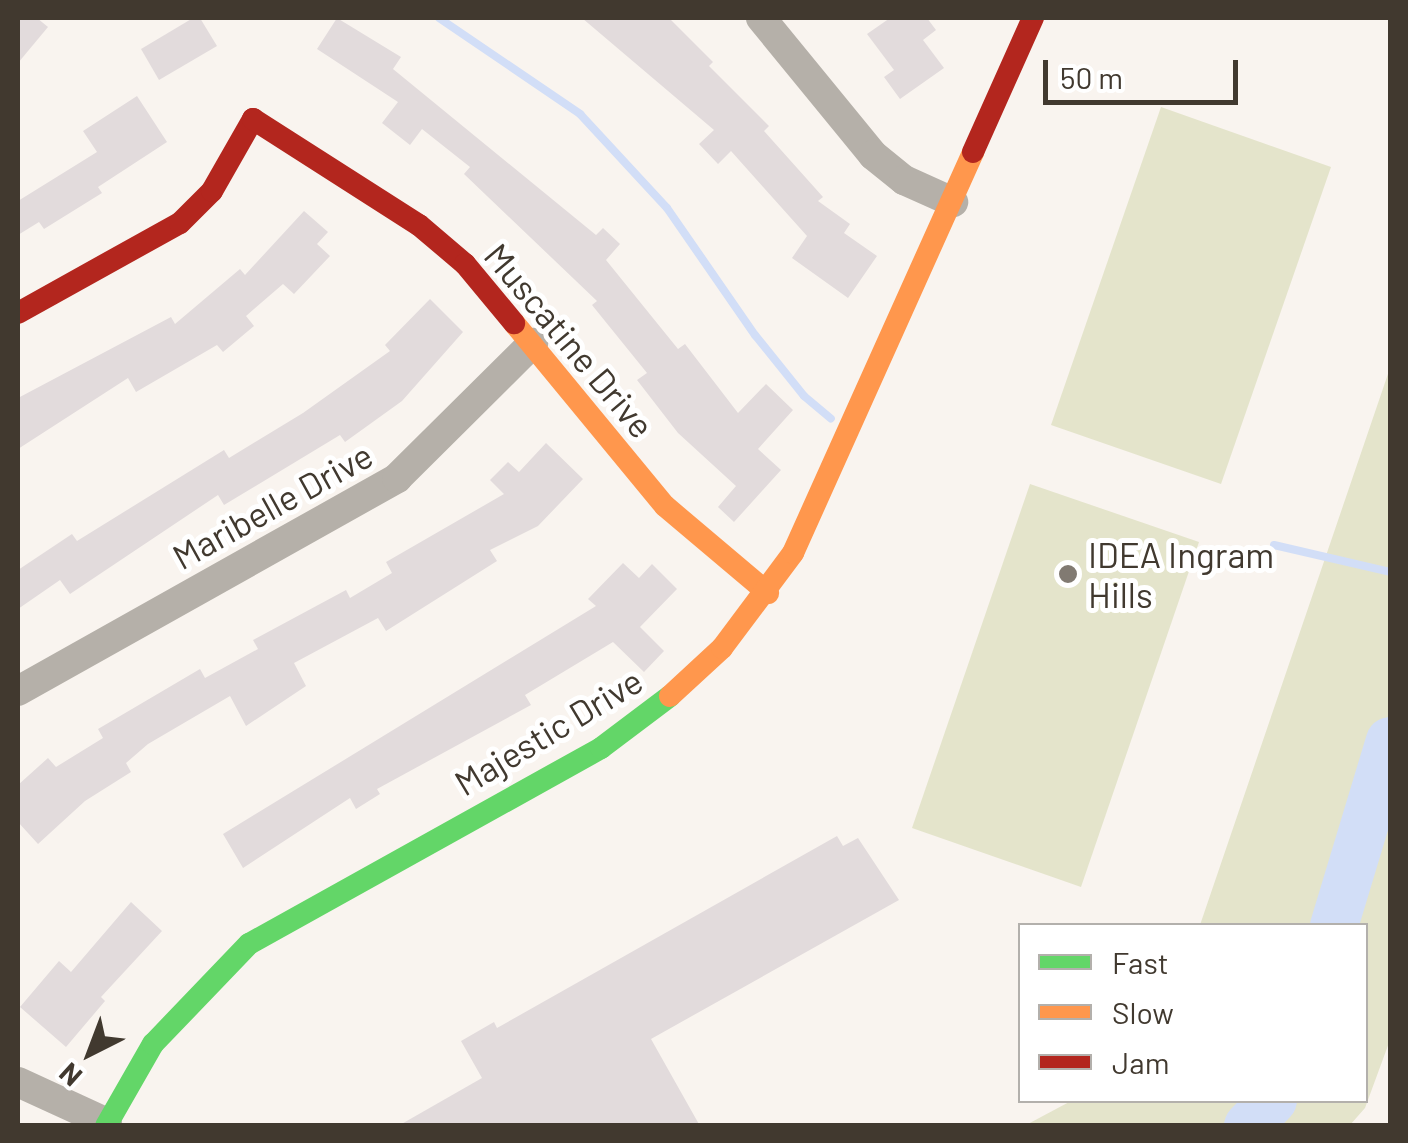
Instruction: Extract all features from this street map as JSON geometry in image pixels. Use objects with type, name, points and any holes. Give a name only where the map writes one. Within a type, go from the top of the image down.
[{"type":"street","points":[[761,18],[874,156],[904,180],[953,202]]},
{"type":"street","name":"Majestic Drive","points":[[106,1124],[153,1044],[250,944],[644,719],[710,661],[768,593],[793,553],[1033,18]]},
{"type":"street","name":"Muscatine Drive","points":[[18,313],[180,223],[212,191],[254,119],[419,225],[486,284],[665,506],[768,593]]},
{"type":"street","name":"Maribelle Drive","points":[[18,692],[408,470],[533,343]]},
{"type":"street","points":[[18,1082],[106,1124]]},
{"type":"green space","points":[[1161,107],[1331,167],[1221,484],[1051,425]]},
{"type":"green space","points":[[1390,368],[1390,1040],[1368,1100],[1368,923],[1201,923]]},
{"type":"green space","points":[[1030,484],[1199,542],[1081,887],[912,828]]},
{"type":"green space","points":[[1067,1103],[1367,1103],[1350,1125],[1026,1125]]},
{"type":"building","points":[[18,18],[37,18],[48,27],[18,63]]},
{"type":"building","points":[[193,18],[200,18],[217,46],[159,80],[141,49]]},
{"type":"building","points":[[337,18],[401,57],[393,69],[596,235],[603,228],[620,244],[606,260],[678,349],[685,344],[738,413],[766,384],[793,410],[758,449],[781,470],[734,522],[718,507],[736,486],[678,433],[637,380],[647,373],[592,305],[597,301],[464,174],[470,167],[422,129],[410,145],[382,123],[398,102],[317,49]]},
{"type":"building","points":[[582,18],[669,18],[713,62],[709,66],[769,126],[764,131],[823,197],[818,201],[850,224],[844,233],[877,256],[848,298],[792,258],[807,236],[731,151],[718,164],[699,144],[714,130]]},
{"type":"building","points":[[890,18],[927,18],[936,30],[923,40],[944,68],[900,99],[884,77],[894,70],[867,34]]},
{"type":"building","points":[[137,96],[167,142],[98,187],[102,193],[44,229],[39,222],[18,235],[18,201],[97,152],[83,131]]},
{"type":"building","points":[[304,211],[328,232],[317,244],[330,256],[294,294],[283,284],[246,316],[254,326],[223,352],[217,345],[136,392],[128,378],[18,449],[18,398],[171,317],[175,324],[240,269],[245,275]]},
{"type":"building","points":[[430,299],[463,332],[402,401],[345,442],[340,435],[224,505],[218,495],[70,594],[60,580],[18,609],[18,570],[72,534],[77,541],[224,450],[229,458],[303,413],[390,351],[385,345]]},
{"type":"building","points":[[546,443],[583,479],[538,526],[490,550],[497,561],[386,631],[378,618],[294,663],[306,686],[246,726],[230,696],[148,744],[126,763],[131,772],[85,801],[38,844],[18,822],[18,785],[48,758],[56,767],[103,738],[98,729],[200,669],[205,678],[258,649],[253,640],[346,590],[350,598],[392,573],[386,562],[504,494],[490,480],[508,462],[519,472]]},
{"type":"building","points":[[623,563],[639,578],[652,564],[677,589],[640,627],[664,651],[644,672],[613,642],[525,695],[531,705],[377,789],[380,794],[356,809],[350,798],[243,868],[223,834],[596,606],[588,599]]},
{"type":"building","points":[[837,836],[843,846],[858,838],[899,900],[651,1039],[700,1126],[398,1126],[482,1078],[461,1041],[494,1022],[497,1028]]},
{"type":"building","points":[[131,902],[162,931],[101,997],[105,1001],[66,1047],[20,1007],[59,961],[71,972]]},
{"type":"waterway","points":[[439,18],[580,114],[667,208],[755,335],[804,396],[831,419]]},
{"type":"waterway","points":[[1274,545],[1390,572]]},
{"type":"waterway","points":[[1335,923],[1390,741]]},
{"type":"waterway","points":[[1248,1126],[1270,1103]]},
{"type":"traffic: fast","points":[[106,1126],[153,1044],[249,944],[601,748],[670,696]]},
{"type":"traffic: slow","points":[[670,696],[722,648],[793,553],[973,152]]},
{"type":"traffic: slow","points":[[514,323],[665,506],[768,593]]},
{"type":"traffic: jam","points":[[973,152],[1033,18]]},
{"type":"traffic: jam","points":[[18,313],[180,223],[212,191],[253,119],[419,225],[465,264],[514,323]]},
{"type":"place","name":"IDEA Ingram Hills","points":[[1068,574]]}]
